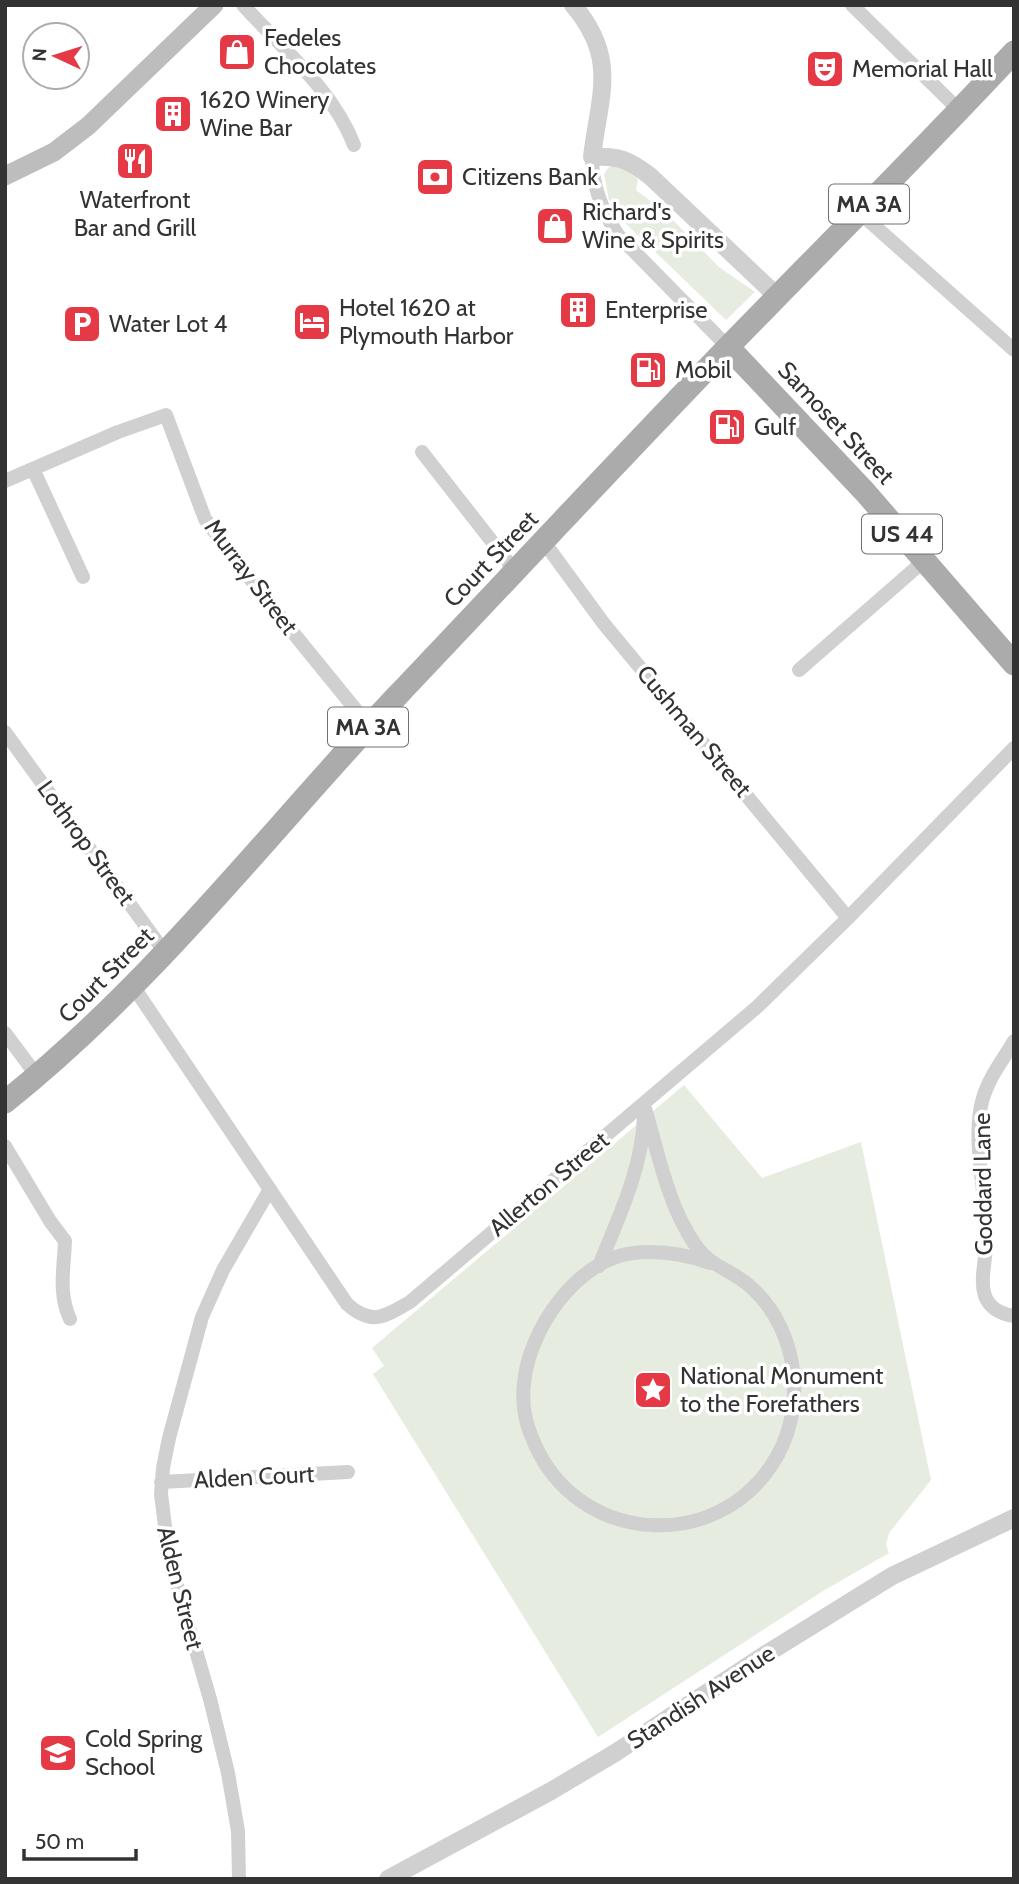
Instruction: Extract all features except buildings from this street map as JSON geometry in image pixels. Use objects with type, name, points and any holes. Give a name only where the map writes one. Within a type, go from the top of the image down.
[{"type":"main road","points":[[5,176],[54,152],[88,126],[214,5]]},
{"type":"main road","name":"Court Street","points":[[5,1102],[89,1031],[166,954],[369,726],[515,570],[1014,52]]},
{"type":"main road","name":"Samoset Street","points":[[728,347],[860,487],[1014,663]]},
{"type":"street","points":[[243,5],[326,94],[345,122],[354,145]]},
{"type":"street","points":[[573,5],[592,32],[604,74],[592,172],[606,217],[618,235],[728,347]]},
{"type":"street","points":[[852,5],[958,109]]},
{"type":"street","points":[[592,157],[610,156],[631,162],[650,176],[778,297]]},
{"type":"street","points":[[860,213],[1014,350]]},
{"type":"street","name":"Murray Street","points":[[5,481],[118,432],[166,415],[205,519],[264,597],[369,726]]},
{"type":"street","points":[[422,452],[515,570]]},
{"type":"street","points":[[33,469],[83,577]]},
{"type":"street","name":"Cushman Street","points":[[544,542],[604,624],[848,918]]},
{"type":"street","points":[[799,670],[925,560]]},
{"type":"street","name":"Lothrop Street","points":[[5,732],[166,954]]},
{"type":"street","name":"Allerton Street","points":[[133,986],[346,1304],[358,1314],[375,1318],[390,1314],[410,1302],[757,1007],[1014,748]]},
{"type":"street","points":[[5,1033],[37,1076]]},
{"type":"street","name":"Goddard Lane","points":[[1014,1041],[983,1098],[979,1139],[986,1208],[984,1292],[994,1309],[1014,1316]]},
{"type":"street","points":[[644,1105],[671,1199],[684,1228],[710,1263]]},
{"type":"street","points":[[599,1266],[637,1171],[643,1143],[644,1105]]},
{"type":"street","points":[[5,1146],[65,1241],[62,1291],[64,1307],[70,1319]]},
{"type":"street","name":"Alden Street","points":[[239,1879],[238,1831],[228,1773],[210,1699],[169,1558],[161,1509],[161,1482],[169,1438],[202,1317],[223,1270],[270,1189]]},
{"type":"street","points":[[657,1252],[684,1254],[710,1263],[725,1268],[752,1288],[770,1309],[785,1334],[793,1363],[794,1389],[792,1418],[785,1444],[753,1489],[731,1505],[704,1518],[679,1526],[615,1520],[574,1497],[556,1479],[530,1435],[523,1411],[524,1382],[536,1338],[562,1297],[581,1278],[614,1258],[631,1253],[657,1252]]},
{"type":"street","name":"Alden Court","points":[[161,1482],[348,1472]]},
{"type":"street","name":"Standish Avenue","points":[[388,1879],[551,1791],[615,1753],[766,1654],[892,1576],[1014,1518]]},
{"type":"shaded area","points":[[615,165],[638,179],[636,190],[666,213],[719,267],[755,292],[726,320],[621,219],[609,200],[604,174],[608,168]]},
{"type":"shaded area","points":[[684,1085],[762,1178],[861,1142],[931,1480],[889,1533],[886,1544],[889,1553],[823,1591],[598,1737],[373,1374],[384,1366],[372,1348]]},
{"type":"place","name":"Fedeles Chocolates","points":[[237,52]]},
{"type":"place","name":"Memorial Hall","points":[[825,69]]},
{"type":"place","name":"1620 Winery Wine Bar","points":[[173,114]]},
{"type":"place","name":"Waterfront Bar and Grill","points":[[135,161]]},
{"type":"place","name":"Citizens Bank","points":[[435,177]]},
{"type":"place","name":"Richard's Wine & Spirits","points":[[555,226]]},
{"type":"place","name":"Enterprise","points":[[578,310]]},
{"type":"place","name":"Hotel 1620 at Plymouth Harbor","points":[[312,322]]},
{"type":"place","name":"Water Lot 4","points":[[82,324]]},
{"type":"place","name":"Mobil","points":[[648,370]]},
{"type":"place","name":"Gulf","points":[[727,427]]},
{"type":"place","name":"National Monument to the Forefathers","points":[[653,1390]]},
{"type":"place","name":"Cold Spring School","points":[[58,1753]]}]
